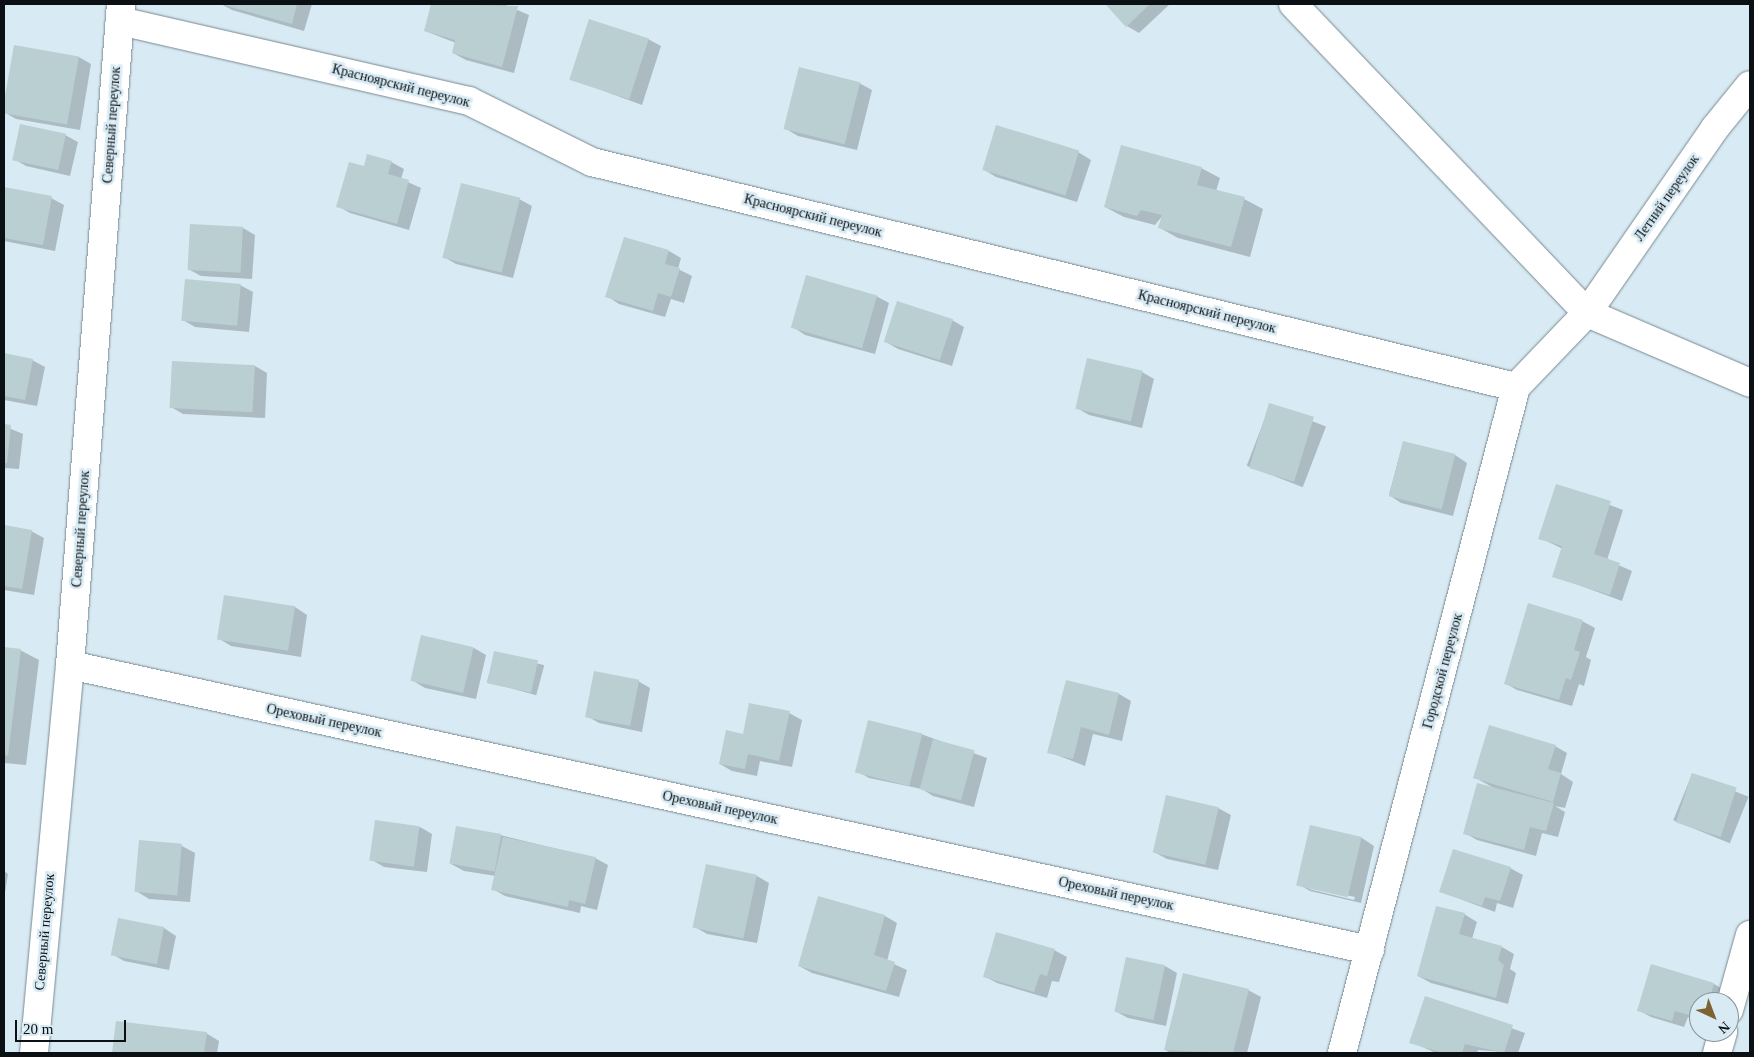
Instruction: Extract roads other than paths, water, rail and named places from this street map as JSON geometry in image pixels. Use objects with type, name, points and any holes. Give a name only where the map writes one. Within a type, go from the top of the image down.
[{"type":"street","points":[[1292,4],[1588,313],[1750,383]]},
{"type":"street","name":"Красноярский переулок","points":[[121,13],[469,101],[592,162],[1516,387]]},
{"type":"street","name":"Северный переулок","points":[[34,1053],[70,665],[121,13]]},
{"type":"street","name":"Летний переулок","points":[[1588,313],[1715,128],[1750,85]]},
{"type":"street","name":"Городской переулок","points":[[1342,1053],[1516,387],[1588,313]]},
{"type":"street","name":"Ореховый переулок","points":[[70,665],[1370,950]]},
{"type":"street","points":[[1734,992],[1750,935]]}]
